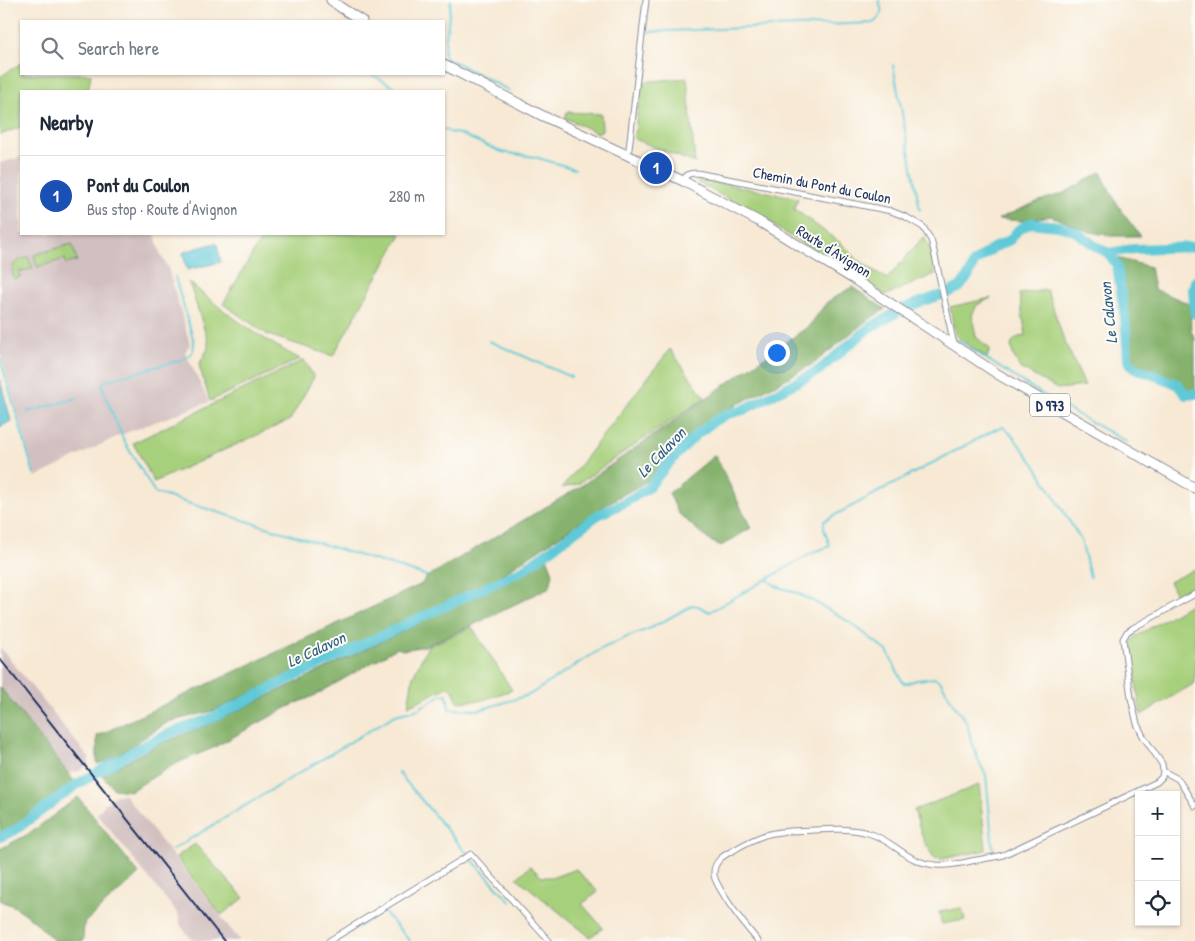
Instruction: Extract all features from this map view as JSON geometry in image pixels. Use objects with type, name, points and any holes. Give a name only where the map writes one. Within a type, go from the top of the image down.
[{"type":"main road","points":[[330,0],[360,20]]},
{"type":"main road","name":"Route d'Avignon","points":[[445,66],[544,116],[683,181],[760,222],[822,259],[999,375],[1195,488]]},
{"type":"street","points":[[627,154],[646,0]]},
{"type":"street","name":"Chemin du Pont du Coulon","points":[[683,181],[688,174],[697,174],[891,211],[923,227],[933,247],[954,346]]},
{"type":"street","points":[[758,941],[730,907],[716,882],[714,874],[721,857],[744,844],[784,831],[844,830],[869,833],[886,841],[912,859],[937,866],[1003,855],[1157,782],[1162,777],[1162,764],[1137,724],[1131,698],[1123,640],[1126,632],[1195,594]]},
{"type":"street","points":[[1163,771],[1178,779],[1195,806]]},
{"type":"street","points":[[329,941],[471,854],[549,941]]},
{"type":"shaded area","points":[[20,157],[20,235],[155,235],[160,253],[168,268],[190,344],[185,352],[209,402],[120,435],[36,477],[0,352],[0,163]]},
{"type":"shaded area","points":[[0,647],[89,758],[88,765],[79,771],[68,773],[0,687]]},
{"type":"shaded area","points":[[124,794],[240,941],[193,941],[181,926],[178,914],[97,814],[114,796]]},
{"type":"green space","points":[[20,64],[20,75],[91,75],[88,90],[20,90],[20,127],[0,135],[0,77]]},
{"type":"green space","points":[[687,78],[695,163],[634,139],[641,82]]},
{"type":"green space","points":[[567,112],[601,114],[602,130],[598,133],[565,118]]},
{"type":"green space","points":[[1101,172],[1118,206],[1141,236],[1112,236],[1090,232],[1051,216],[1022,221],[998,219],[1039,201],[1064,193]]},
{"type":"green space","points":[[700,179],[798,198],[794,209],[842,244],[858,260],[887,279],[924,236],[931,251],[935,274],[886,295],[748,210],[697,182]]},
{"type":"green space","points":[[263,235],[400,235],[333,356],[268,335],[223,304]]},
{"type":"green space","points":[[72,244],[77,261],[66,264],[65,259],[37,267],[34,255]]},
{"type":"green space","points":[[28,257],[33,269],[19,272],[20,277],[14,279],[12,270],[14,264]]},
{"type":"green space","points":[[1117,258],[1150,267],[1154,289],[1190,304],[1191,331],[1195,338],[1195,391],[1188,392],[1179,381],[1135,364],[1131,358],[1128,315],[1121,265]]},
{"type":"green space","points":[[189,282],[242,324],[300,359],[210,401],[199,365],[208,348],[208,341]]},
{"type":"green space","points":[[852,287],[885,309],[865,322],[813,364],[716,416],[700,428],[652,478],[607,504],[495,579],[213,711],[168,722],[110,760],[97,764],[97,736],[422,584],[425,578],[578,488],[809,326],[827,302]]},
{"type":"green space","points":[[1047,290],[1064,340],[1085,386],[1057,389],[1020,368],[1013,355],[1011,345],[1016,338],[1026,335],[1019,294]]},
{"type":"green space","points":[[991,298],[977,305],[972,315],[976,337],[990,349],[987,358],[955,335],[950,307]]},
{"type":"green space","points":[[670,349],[705,398],[578,484],[562,488]]},
{"type":"green space","points":[[304,360],[314,377],[290,420],[154,482],[133,443]]},
{"type":"green space","points":[[715,455],[751,528],[721,546],[710,541],[678,513],[669,493]]},
{"type":"green space","points":[[547,557],[553,573],[550,587],[475,624],[425,646],[403,650],[397,648],[316,695],[288,707],[213,748],[175,764],[130,791],[114,789],[102,775],[155,746],[212,723],[526,572]]},
{"type":"green space","points":[[1195,569],[1195,590],[1178,598],[1169,582]]},
{"type":"green space","points":[[1195,601],[1195,683],[1141,715],[1130,643],[1135,637]]},
{"type":"green space","points":[[472,627],[512,690],[482,700],[458,702],[453,690],[448,687],[408,706],[413,676],[428,646]]},
{"type":"green space","points":[[0,687],[74,781],[23,822],[0,833]]},
{"type":"green space","points":[[979,785],[986,850],[942,859],[934,858],[923,839],[914,810]]},
{"type":"green space","points":[[78,797],[139,874],[84,923],[83,941],[54,941],[23,912],[0,901],[0,849],[30,833]]},
{"type":"green space","points":[[195,844],[244,898],[221,915],[176,857]]},
{"type":"green space","points":[[530,866],[542,877],[554,877],[576,869],[598,892],[582,904],[603,928],[590,937],[517,878]]},
{"type":"green space","points":[[962,908],[965,920],[942,924],[939,912]]},
{"type":"water","points":[[217,244],[221,262],[187,270],[184,252]]},
{"type":"water","points":[[0,380],[11,421],[0,427]]},
{"type":"waterway","points":[[445,46],[451,0]]},
{"type":"waterway","points":[[644,32],[873,23],[882,12],[879,0]]},
{"type":"waterway","points":[[445,57],[510,91]]},
{"type":"waterway","points":[[893,65],[920,210]]},
{"type":"waterway","points":[[373,75],[398,90]]},
{"type":"waterway","points":[[445,130],[502,152],[535,157],[575,169]]},
{"type":"waterway","name":"Le Calavon","points":[[0,837],[14,831],[76,785],[139,748],[173,732],[212,718],[295,676],[523,570],[598,515],[624,503],[648,488],[697,434],[716,420],[743,410],[818,371],[869,328],[909,306],[960,287],[969,275],[974,263],[993,248],[1010,240],[1018,230],[1030,223],[1069,229],[1108,253],[1117,265],[1125,317],[1128,359],[1132,367],[1177,384],[1186,395],[1195,394]]},
{"type":"waterway","points":[[1108,253],[1134,249],[1195,247]]},
{"type":"waterway","points":[[175,277],[194,342],[191,354],[181,360],[108,380],[102,384],[124,441],[155,493],[427,576]]},
{"type":"waterway","name":"Le Calavon","points":[[1195,281],[1193,289],[1195,314]]},
{"type":"waterway","points":[[958,340],[1041,393],[1127,442]]},
{"type":"waterway","points":[[489,341],[571,377]]},
{"type":"waterway","points":[[0,358],[34,474]]},
{"type":"waterway","points":[[27,412],[77,398]]},
{"type":"waterway","points":[[172,850],[395,715],[416,710],[441,695],[447,694],[449,709],[479,710],[529,695],[601,649],[651,628],[693,605],[710,612],[814,552],[830,546],[824,529],[824,521],[996,429],[1003,427],[1011,434],[1035,465],[1081,540],[1090,577]]},
{"type":"waterway","points":[[766,579],[776,586],[815,602],[851,623],[887,651],[903,683],[935,678],[941,682],[967,723],[979,762],[986,775],[993,850]]},
{"type":"waterway","points":[[398,772],[473,861],[511,902]]},
{"type":"waterway","points":[[336,941],[383,911],[410,941]]},
{"type":"railway","points":[[0,659],[224,941]]},
{"type":"place","name":"Pont du Coulon","points":[[656,168]]}]
